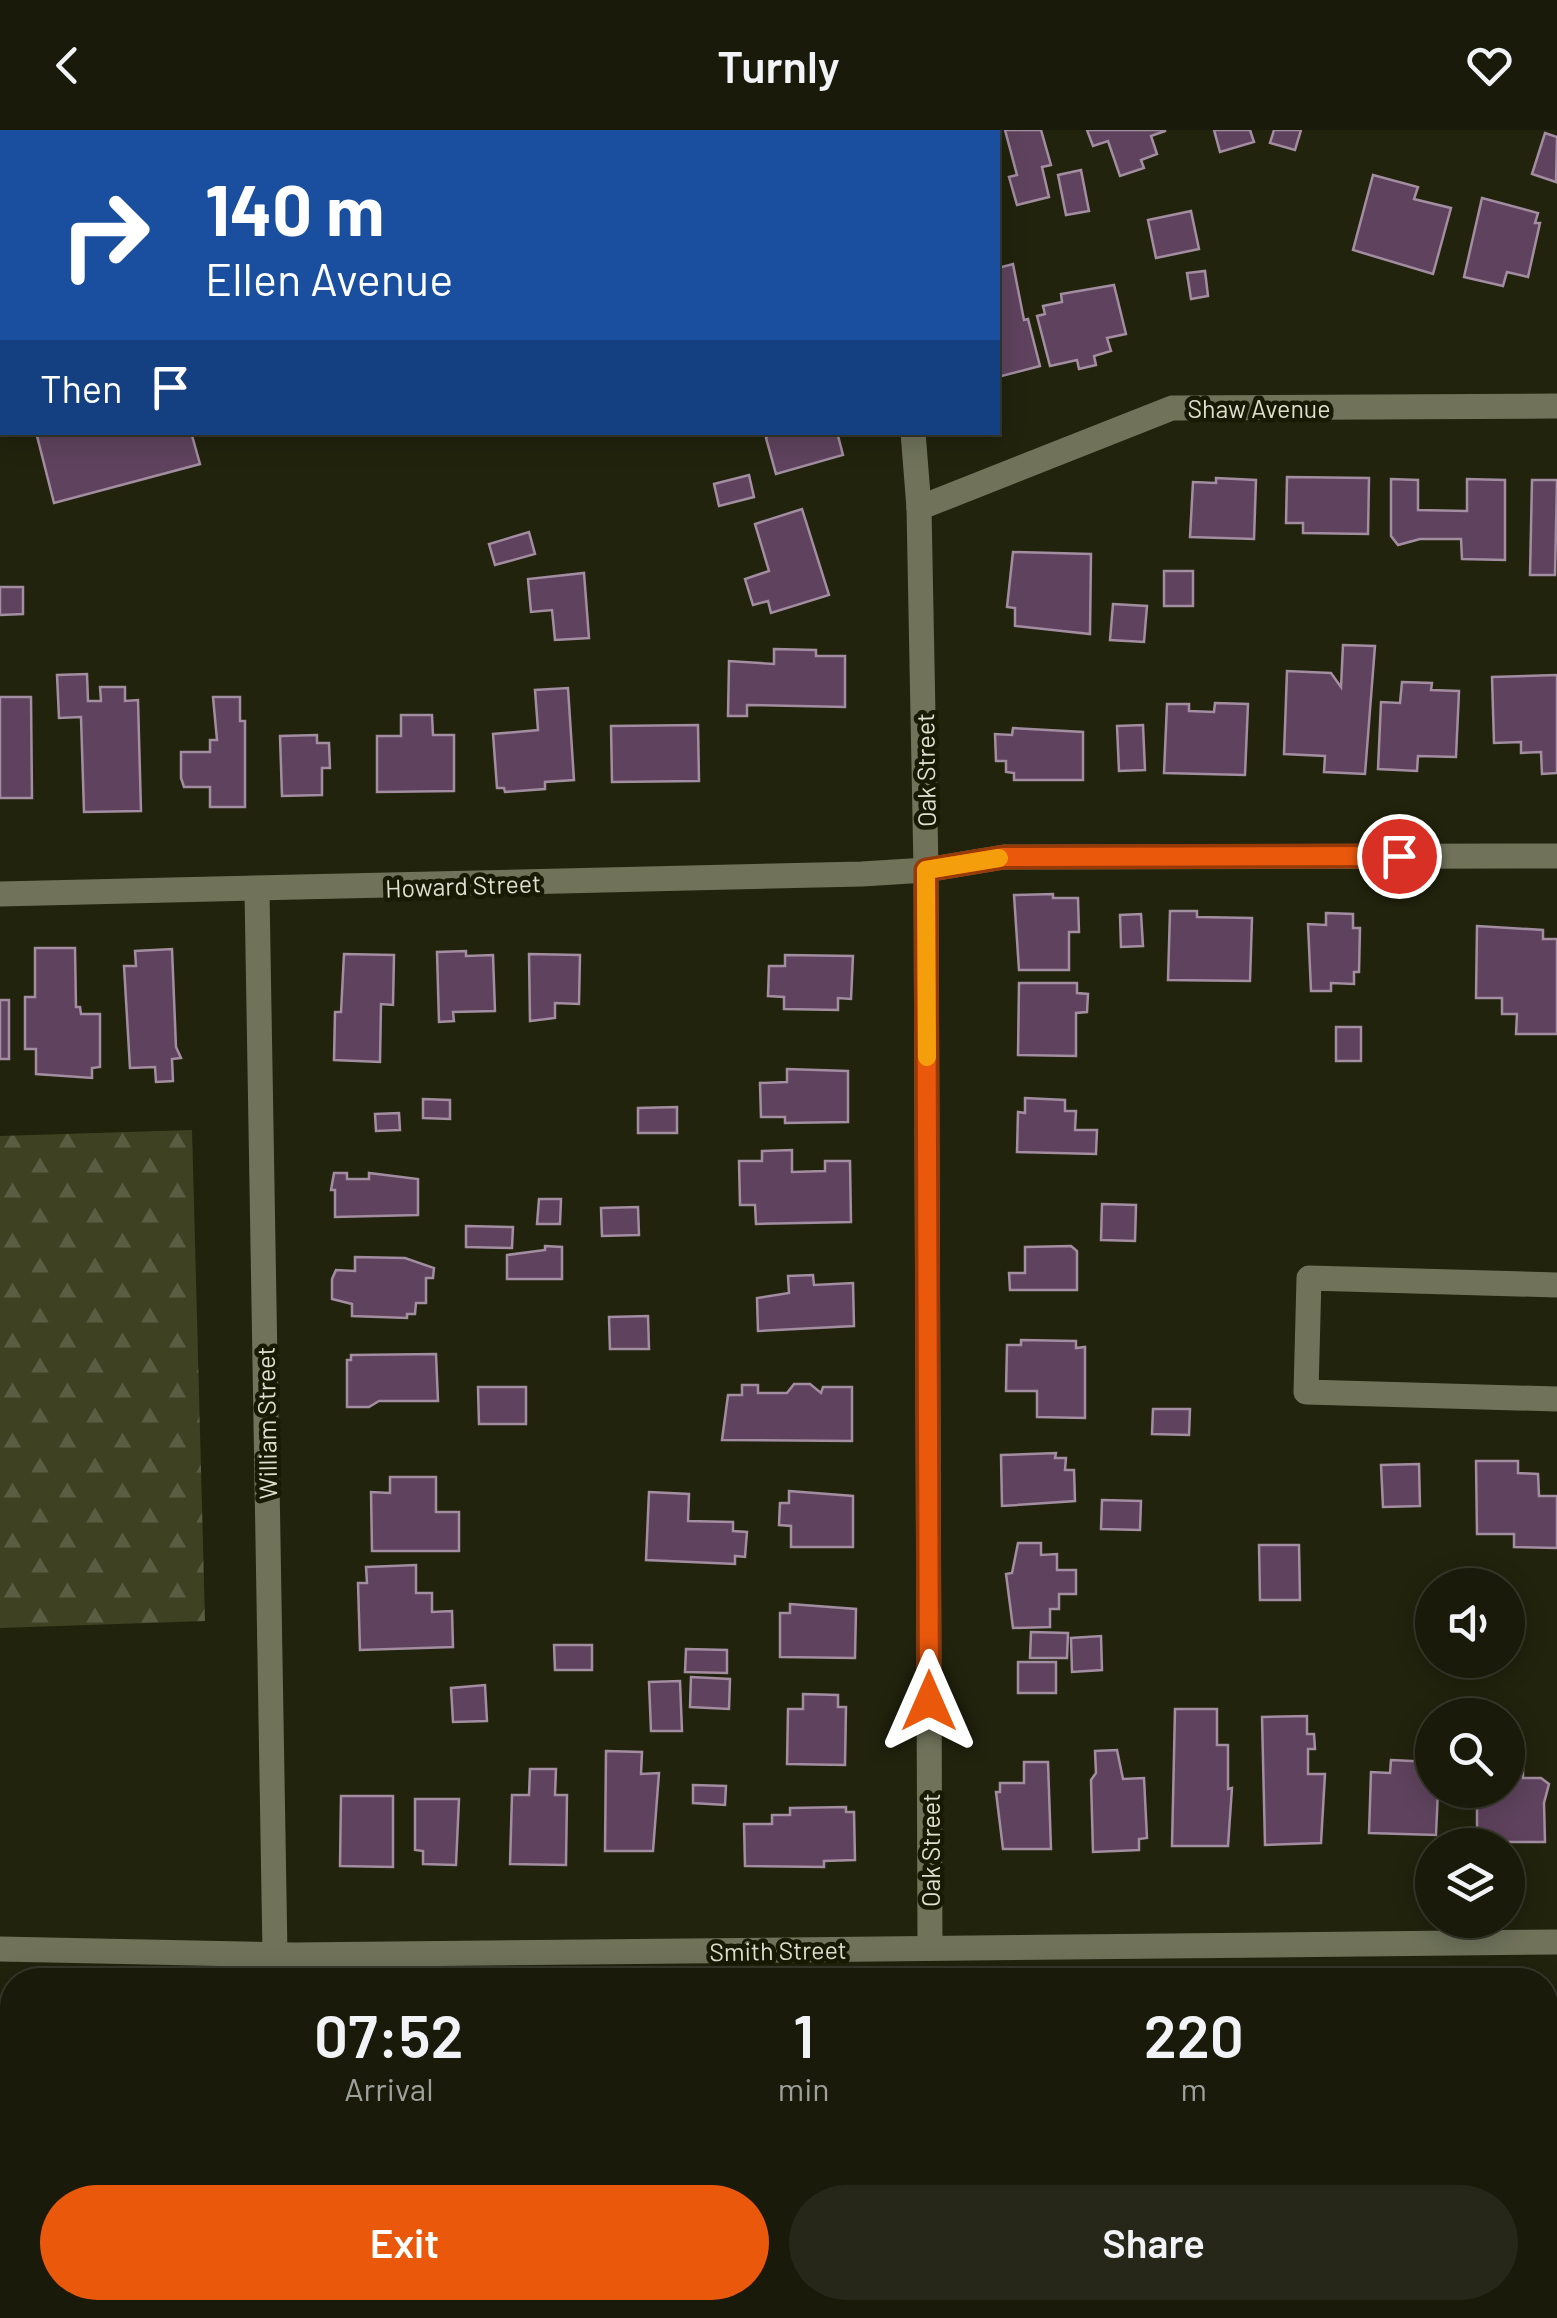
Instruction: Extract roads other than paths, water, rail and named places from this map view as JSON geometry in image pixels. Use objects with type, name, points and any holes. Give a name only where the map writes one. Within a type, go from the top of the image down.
[{"type":"street","name":"Shaw Avenue","points":[[919,508],[1172,408],[1557,406]]},
{"type":"street","name":"Oak Street","points":[[912,435],[919,508],[926,870],[930,1948]]},
{"type":"street","name":"Howard Street","points":[[0,894],[926,870],[1004,857],[1557,856]]},
{"type":"street","name":"William Street","points":[[256,890],[276,1954]]},
{"type":"street","points":[[1557,1285],[1308,1278],[1306,1392],[1557,1399]]},
{"type":"street","name":"Smith Street","points":[[0,1949],[276,1954],[1557,1942]]}]
